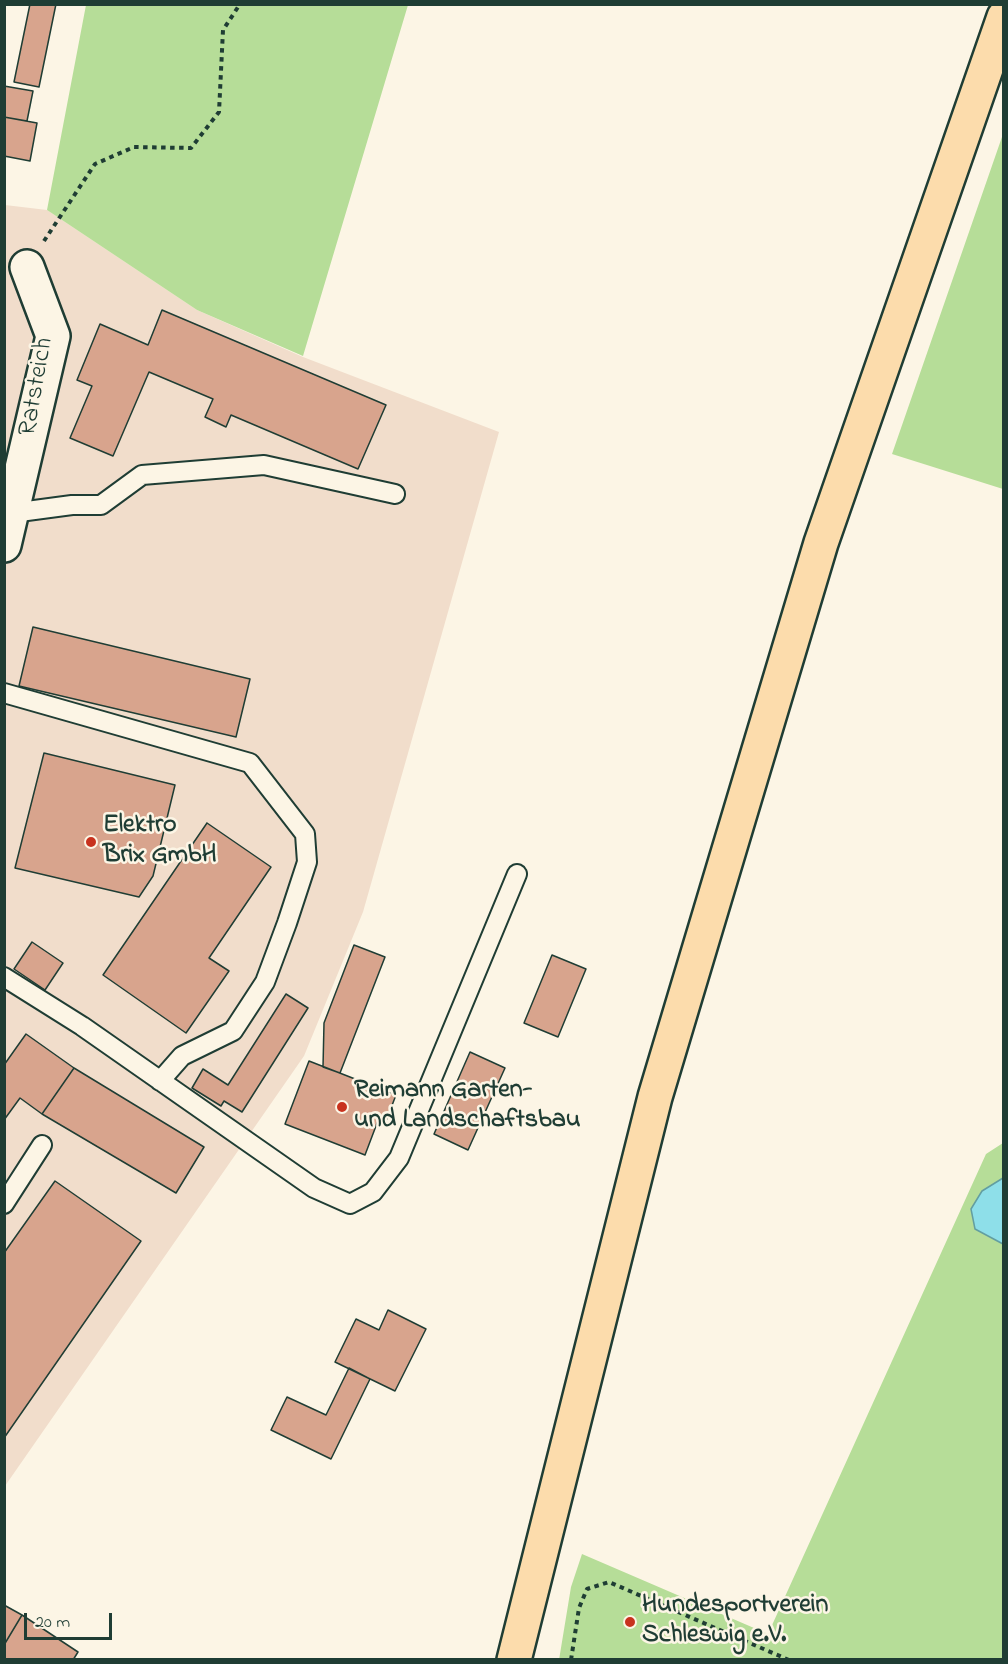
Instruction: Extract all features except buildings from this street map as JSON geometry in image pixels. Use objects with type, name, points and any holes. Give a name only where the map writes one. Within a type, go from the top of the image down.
[{"type":"main road","points":[[514,1659],[665,1063],[821,543],[1004,17]]},
{"type":"street","name":"Ratsteich","points":[[4,545],[8,512],[53,336],[27,267]]},
{"type":"lane","points":[[8,512],[72,505],[101,505],[142,475],[264,465],[395,494]]},
{"type":"lane","points":[[4,693],[250,763],[305,834],[307,862],[265,982],[233,1031],[182,1056],[160,1081]]},
{"type":"lane","points":[[4,977],[82,1026],[314,1188],[350,1204],[373,1192],[399,1158],[517,874]]},
{"type":"lane","points":[[4,1204],[42,1145]]},
{"type":"path","points":[[27,267],[95,164],[134,147],[191,148],[219,112],[223,30],[240,4]]},
{"type":"path","points":[[571,1659],[579,1608],[587,1589],[609,1582],[789,1659]]},
{"type":"shaded area","points":[[5,205],[47,210],[197,310],[303,357],[499,432],[363,912],[304,1056],[5,1486]]},
{"type":"green space","points":[[86,5],[408,5],[303,356],[197,310],[47,210]]},
{"type":"green space","points":[[1003,134],[1004,488],[1003,489],[892,454]]},
{"type":"green space","points":[[1003,1143],[1003,1178],[975,1229],[1003,1244],[1003,1659],[559,1660],[571,1587],[582,1554],[768,1634],[986,1154]]},
{"type":"water","points":[[1003,1178],[1003,1244],[975,1229],[971,1209],[982,1191]]},
{"type":"place","name":"Elektro Brix GmbH","points":[[91,842]]},
{"type":"place","name":"Reimann Garten- und Landschaftsbau","points":[[342,1107]]},
{"type":"place","name":"Hundesportverein Schleswig e.V.","points":[[630,1622]]}]
